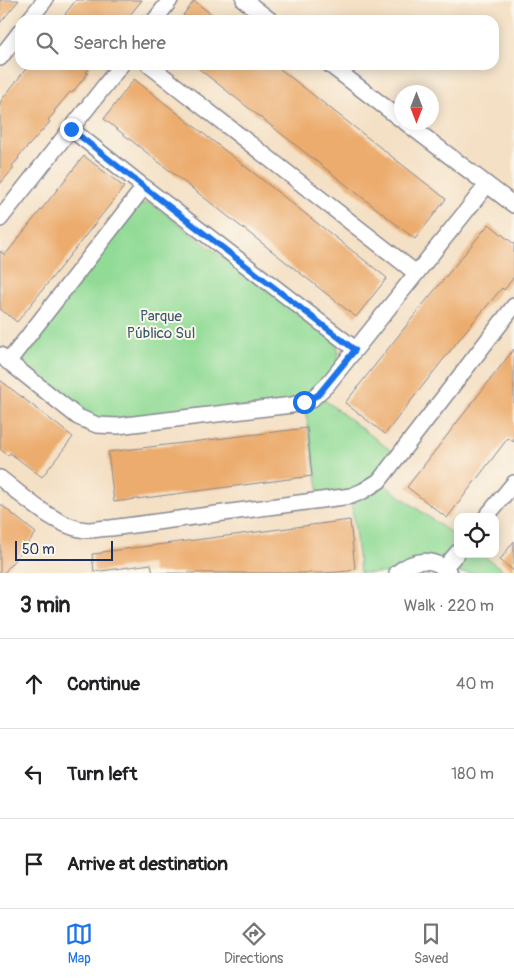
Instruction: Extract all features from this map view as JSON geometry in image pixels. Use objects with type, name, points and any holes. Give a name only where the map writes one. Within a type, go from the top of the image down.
[{"type":"street","points":[[33,15],[45,0]]},
{"type":"street","points":[[159,15],[170,0]]},
{"type":"street","points":[[244,0],[264,15]]},
{"type":"street","points":[[0,58],[15,38]]},
{"type":"street","points":[[0,219],[117,70]]},
{"type":"street","points":[[155,70],[416,273]]},
{"type":"street","points":[[337,70],[394,114]]},
{"type":"street","points":[[71,129],[355,350]]},
{"type":"street","points":[[415,130],[514,205]]},
{"type":"street","points":[[144,187],[4,358],[78,417],[97,425],[117,426],[292,405],[304,402],[318,395],[487,185]]},
{"type":"street","points":[[0,478],[59,521],[72,527],[87,530],[351,496],[363,492],[379,481],[514,306]]},
{"type":"street","points":[[489,513],[514,483]]},
{"type":"street","points":[[397,573],[406,566],[426,561],[436,563],[447,571],[455,558]]},
{"type":"green space","name":"Parque Público Sul","points":[[148,203],[155,206],[336,343],[339,352],[337,362],[318,395],[398,456],[379,481],[454,535],[454,558],[486,558],[507,573],[449,573],[436,563],[397,573],[360,573],[351,497],[320,500],[304,402],[119,420],[99,419],[84,413],[24,366],[23,354],[140,205]]},
{"type":"building","points":[[0,0],[19,0],[0,23]]},
{"type":"building","points":[[76,0],[142,0],[130,15],[65,14]]},
{"type":"building","points":[[194,1],[212,15],[183,15]]},
{"type":"building","points":[[25,70],[88,70],[86,72],[88,73],[72,93],[70,92],[54,111],[48,120],[50,122],[18,157],[12,166],[14,168],[0,184],[0,102]]},
{"type":"building","points":[[200,70],[281,70],[446,199],[415,239]]},
{"type":"building","points":[[134,79],[387,278],[356,317],[104,119]]},
{"type":"building","points":[[84,156],[124,187],[17,322],[0,309],[0,251],[5,255]]},
{"type":"building","points":[[489,224],[514,244],[514,277],[504,290],[502,288],[464,333],[385,434],[345,403]]},
{"type":"building","points":[[514,349],[514,442],[508,438],[447,518],[407,487]]},
{"type":"building","points":[[0,380],[73,437],[42,477],[10,453],[8,456],[0,449]]},
{"type":"building","points":[[307,428],[312,476],[114,502],[108,452]]},
{"type":"building","points":[[0,504],[36,533],[4,573],[0,573]]},
{"type":"building","points":[[350,520],[355,569],[349,571],[324,573],[153,573],[151,564],[94,572],[92,554]]},
{"type":"building","points":[[514,541],[514,571],[500,560]]},
{"type":"route","points":[[71,129],[355,350],[318,395],[304,402]]}]
